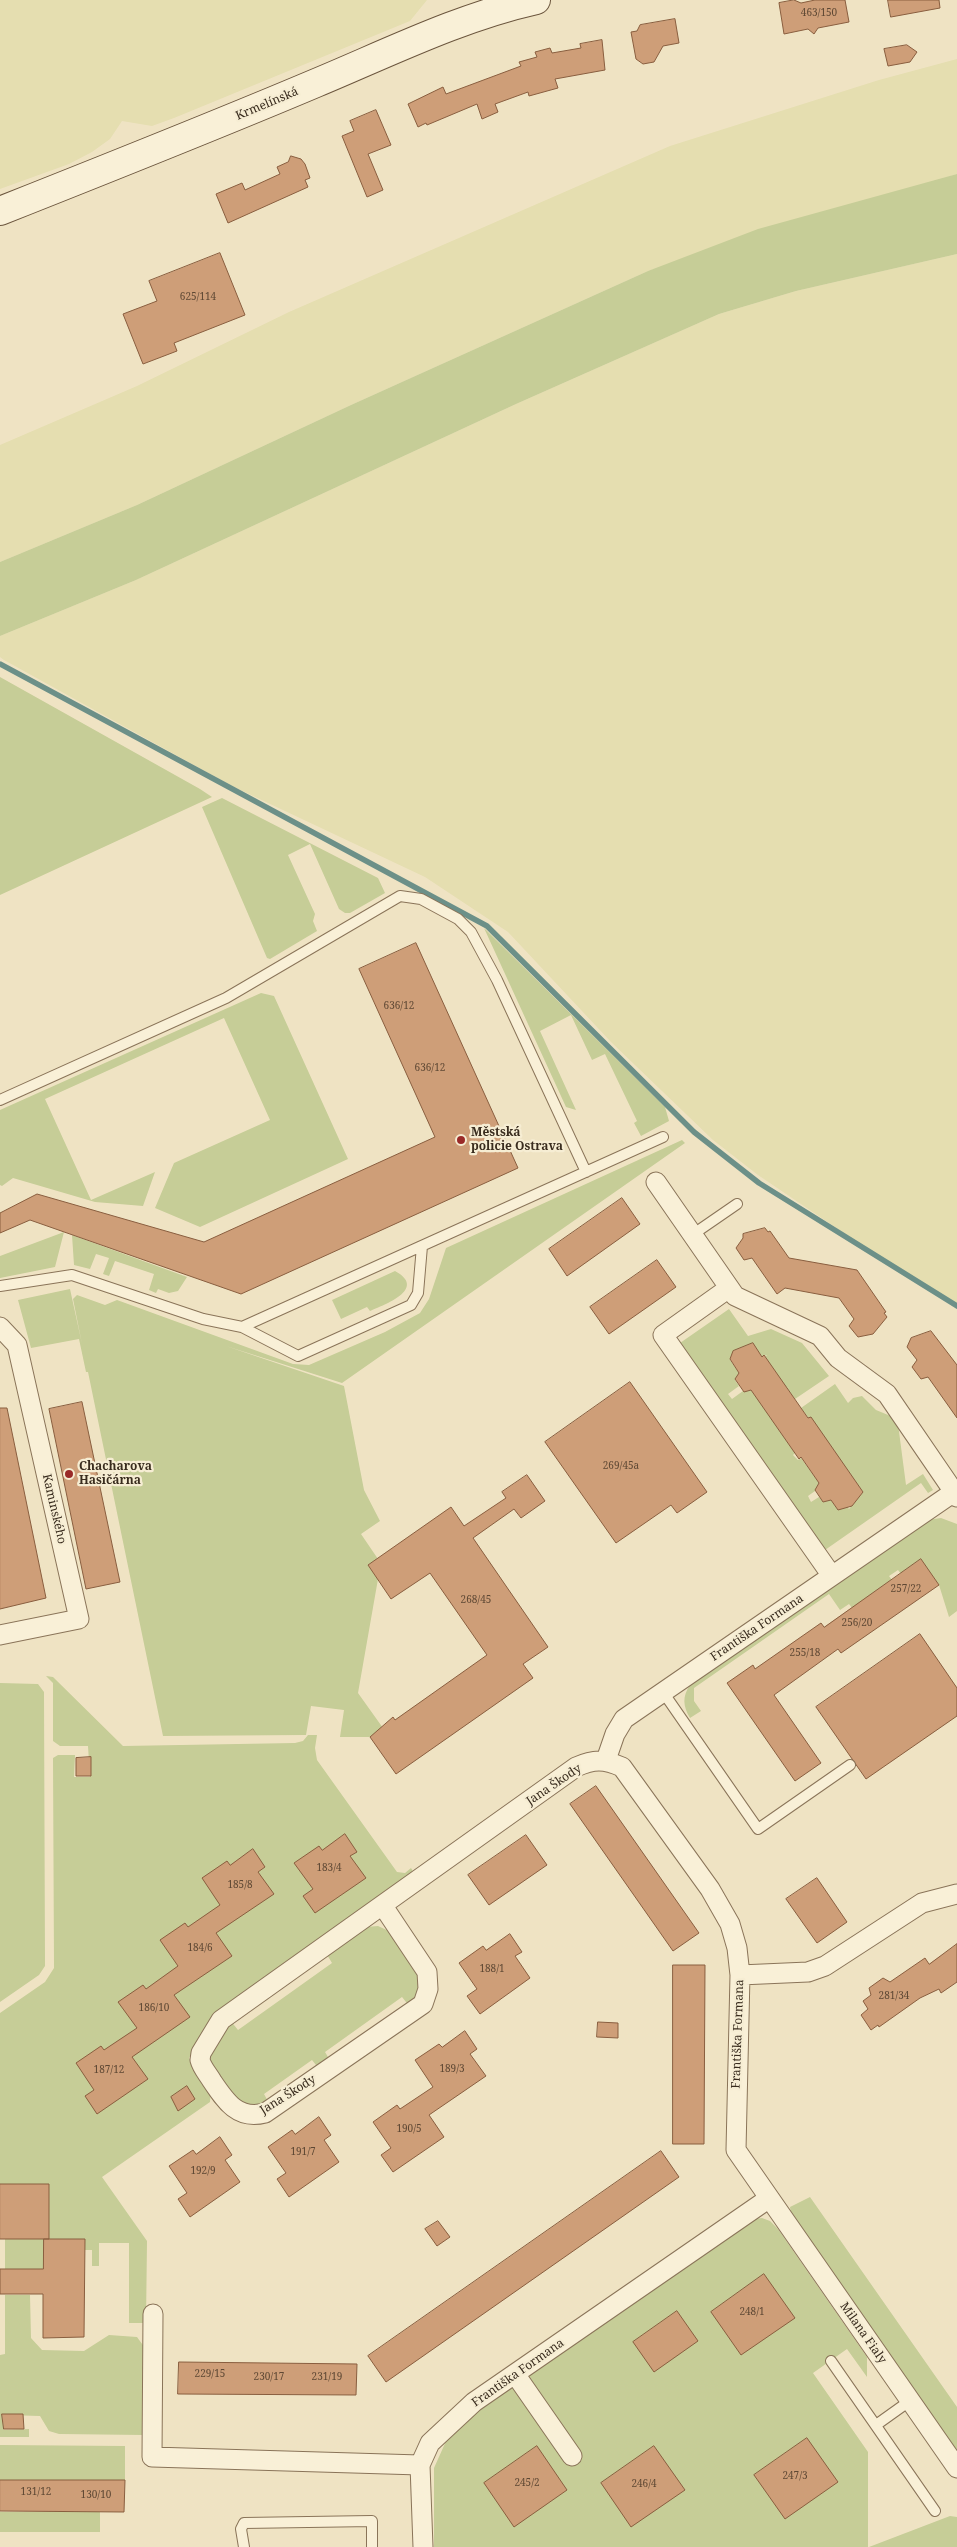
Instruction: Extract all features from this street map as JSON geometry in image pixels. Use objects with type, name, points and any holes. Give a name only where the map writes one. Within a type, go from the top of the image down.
[{"type":"main road","name":"Krmelínská","points":[[0,211],[220,124],[437,32],[478,17],[536,0]]},
{"type":"street","name":"Františka Formana","points":[[423,2547],[420,2465],[430,2443],[474,2402],[768,2199],[736,2150],[740,1975],[737,1948],[730,1924],[710,1889],[635,1782],[622,1767],[606,1760],[615,1734],[624,1719],[832,1576],[956,1494],[887,1394],[838,1358],[820,1336],[742,1300],[729,1288],[656,1182]]},
{"type":"street","points":[[729,1288],[663,1335],[832,1576]]},
{"type":"street","name":"Kaminského","points":[[0,1327],[17,1344],[78,1619],[0,1635]]},
{"type":"street","name":"Jana Škody","points":[[383,1906],[428,1972],[428,1989],[423,2004],[265,2113],[248,2115],[218,2105],[200,2060],[201,2053],[221,2020],[576,1767],[591,1760],[606,1760]]},
{"type":"street","points":[[740,1975],[808,1972],[817,1969],[922,1902],[951,1895]]},
{"type":"street","name":"Milana Fialy","points":[[768,2199],[957,2468]]},
{"type":"street","points":[[153,2314],[152,2457],[420,2465]]},
{"type":"street","points":[[515,2374],[572,2456]]},
{"type":"lane","points":[[0,1100],[226,998],[400,896],[421,899],[458,919],[471,932],[497,980],[586,1172]]},
{"type":"lane","points":[[242,1327],[663,1137]]},
{"type":"lane","points":[[692,1235],[737,1204]]},
{"type":"lane","points":[[0,1286],[72,1275],[203,1319],[242,1327],[298,1356],[411,1305],[418,1293],[422,1246]]},
{"type":"lane","points":[[663,1692],[758,1829],[850,1765]]},
{"type":"lane","points":[[831,2361],[935,2511]]},
{"type":"lane","points":[[876,2425],[911,2400]]},
{"type":"lane","points":[[244,2547],[242,2529],[244,2522],[372,2522],[372,2547]]},
{"type":"shaded area","points":[[0,0],[427,0],[410,21],[174,118],[152,126],[122,121],[110,139],[92,152],[69,164],[0,189]]},
{"type":"shaded area","points":[[957,59],[957,174],[648,271],[351,405],[137,505],[0,562],[0,445],[137,386],[289,312],[670,146],[879,80]]},
{"type":"shaded area","points":[[957,254],[957,1305],[866,1248],[758,1175],[713,1140],[611,1042],[508,932],[425,877],[232,786],[4,660],[0,657],[0,636],[136,580],[516,404],[719,314],[796,291]]},
{"type":"green space","points":[[957,174],[957,254],[796,291],[719,314],[516,404],[136,580],[0,636],[0,562],[137,505],[351,405],[648,271],[758,229]]},
{"type":"green space","points":[[0,677],[200,789],[212,797],[0,895]]},
{"type":"green space","points":[[222,798],[378,878],[385,893],[350,913],[345,913],[339,909],[310,844],[288,855],[315,914],[313,921],[317,931],[270,959],[267,958],[202,807]]},
{"type":"green space","points":[[484,928],[665,1107],[669,1121],[641,1136],[634,1123],[637,1121],[605,1054],[592,1060],[571,1015],[540,1031],[576,1110],[566,1107]]},
{"type":"green space","points":[[261,993],[274,996],[348,1159],[200,1227],[155,1208],[174,1163],[270,1120],[224,1018],[45,1099],[91,1200],[155,1172],[143,1206],[95,1202],[13,1178],[2,1186],[0,1185],[0,1110]]},
{"type":"green space","points":[[682,1140],[685,1143],[342,1383],[226,1346],[344,1386],[364,1490],[380,1521],[361,1534],[378,1559],[368,1565],[378,1579],[358,1693],[383,1728],[370,1737],[340,1737],[344,1710],[311,1706],[306,1735],[163,1736],[88,1372],[86,1372],[79,1339],[31,1348],[18,1300],[70,1289],[82,1344],[73,1299],[77,1295],[105,1305],[117,1300],[293,1364],[309,1365],[385,1332],[420,1313],[429,1299],[446,1248]]},
{"type":"green space","points":[[64,1232],[55,1267],[0,1278],[0,1256]]},
{"type":"green space","points":[[72,1235],[187,1277],[178,1291],[169,1293],[158,1289],[156,1293],[149,1290],[154,1274],[115,1261],[109,1276],[103,1274],[109,1258],[96,1254],[90,1269],[74,1265]]},
{"type":"green space","points":[[395,1271],[404,1278],[407,1284],[400,1296],[370,1311],[367,1307],[341,1319],[332,1300]]},
{"type":"green space","points":[[729,1309],[748,1336],[771,1329],[802,1343],[829,1376],[795,1399],[787,1388],[789,1387],[786,1388],[765,1357],[767,1355],[762,1357],[753,1344],[732,1354],[730,1360],[739,1373],[735,1380],[739,1386],[728,1394],[732,1399],[743,1391],[751,1390],[795,1453],[793,1455],[798,1460],[801,1458],[819,1483],[815,1491],[808,1496],[811,1502],[819,1497],[823,1502],[831,1500],[838,1510],[846,1505],[849,1509],[863,1492],[835,1450],[833,1450],[801,1408],[835,1384],[848,1403],[853,1398],[862,1396],[876,1410],[893,1417],[898,1424],[906,1485],[923,1474],[933,1490],[928,1493],[921,1483],[825,1550],[680,1343]]},
{"type":"green space","points":[[941,1518],[957,1524],[957,1611],[949,1617],[939,1585],[921,1560],[901,1574],[898,1570],[889,1576],[892,1580],[852,1608],[849,1604],[840,1610],[829,1594],[694,1688],[694,1701],[701,1711],[690,1718],[684,1701],[690,1685],[927,1520]]},
{"type":"green space","points":[[46,1676],[53,1677],[123,1746],[295,1743],[303,1741],[308,1735],[317,1735],[315,1748],[317,1760],[397,1872],[405,1873],[411,1868],[414,1873],[215,2013],[189,2058],[211,2090],[210,2102],[102,2177],[147,2241],[146,2323],[129,2323],[129,2243],[99,2243],[99,2266],[92,2266],[92,2250],[85,2250],[85,2240],[44,2240],[43,2270],[5,2269],[5,2239],[18,2239],[19,2226],[0,2185],[0,2013],[45,1982],[54,1968],[53,1758],[58,1755],[75,1755],[74,1777],[90,1777],[88,1746],[60,1746],[53,1741],[53,1683]]},
{"type":"green space","points":[[0,1683],[38,1684],[44,1692],[45,1966],[39,1975],[0,2002]]},
{"type":"green space","points":[[378,1926],[391,1932],[420,1972],[422,1988],[410,2007],[402,1997],[325,2052],[331,2062],[320,2070],[312,2060],[264,2094],[270,2105],[243,2106],[216,2074],[208,2057],[230,2020],[238,2030],[332,1963],[326,1953],[366,1927]]},
{"type":"green space","points":[[810,2197],[957,2407],[957,2452],[791,2213],[790,2207]]},
{"type":"green space","points":[[762,2218],[770,2221],[778,2229],[867,2357],[867,2377],[847,2349],[813,2373],[868,2452],[868,2547],[434,2547],[434,2468],[447,2439],[469,2416],[754,2219]]},
{"type":"green space","points":[[5,2295],[30,2295],[31,2338],[42,2350],[84,2351],[109,2335],[137,2337],[145,2348],[144,2435],[59,2434],[49,2431],[40,2416],[6,2415],[4,2430],[29,2429],[29,2437],[0,2437],[0,2355],[5,2354]]},
{"type":"green space","points":[[0,2445],[125,2446],[125,2480],[0,2480]]},
{"type":"green space","points":[[0,2512],[100,2512],[100,2532],[0,2532]]},
{"type":"green space","points":[[950,2516],[957,2517],[957,2547],[869,2547]]},
{"type":"building","points":[[794,0],[801,3],[815,0],[845,0],[849,22],[818,28],[814,34],[808,29],[784,34],[779,3]]},
{"type":"building","points":[[888,0],[939,0],[940,8],[891,17]]},
{"type":"building","points":[[675,19],[679,43],[663,46],[654,62],[643,64],[636,59],[631,32],[637,31],[640,25]]},
{"type":"building","points":[[602,40],[605,70],[555,79],[558,88],[529,96],[528,92],[495,104],[498,112],[482,119],[477,104],[418,127],[408,104],[443,87],[446,94],[521,66],[519,62],[537,57],[535,52],[550,48],[552,53],[581,48],[580,44]]},
{"type":"building","points":[[907,45],[917,52],[910,62],[888,66],[884,49]]},
{"type":"building","points":[[376,110],[391,145],[368,154],[383,190],[367,197],[342,136],[354,131],[350,121]]},
{"type":"building","points":[[291,156],[301,159],[305,164],[310,178],[305,180],[308,187],[228,223],[216,194],[242,183],[245,190],[280,174],[277,167],[288,162]]},
{"type":"building","points":[[220,253],[245,315],[174,343],[177,351],[143,364],[123,314],[157,301],[149,281]]},
{"type":"building","points":[[416,943],[518,1168],[241,1294],[30,1220],[0,1233],[0,1213],[37,1194],[204,1242],[435,1137],[359,969]]},
{"type":"building","points":[[622,1198],[640,1224],[567,1276],[549,1249]]},
{"type":"building","points":[[765,1228],[768,1232],[770,1231],[789,1258],[857,1270],[886,1312],[884,1313],[887,1317],[873,1334],[858,1337],[849,1326],[854,1319],[839,1298],[785,1288],[777,1294],[752,1258],[744,1260],[736,1248],[743,1238],[743,1234]]},
{"type":"building","points":[[657,1260],[676,1287],[609,1334],[590,1307]]},
{"type":"building","points":[[931,1331],[957,1365],[957,1418],[928,1377],[921,1379],[912,1367],[917,1360],[907,1347],[911,1338]]},
{"type":"building","points":[[753,1343],[762,1357],[764,1355],[808,1418],[811,1417],[863,1492],[852,1506],[838,1510],[831,1500],[823,1502],[815,1490],[819,1483],[801,1457],[799,1459],[751,1390],[744,1392],[735,1379],[739,1373],[730,1359],[733,1351]]},
{"type":"building","points":[[630,1382],[707,1492],[677,1513],[671,1505],[616,1543],[545,1442]]},
{"type":"building","points":[[82,1402],[120,1582],[86,1589],[49,1409]]},
{"type":"building","points":[[0,1408],[7,1408],[46,1598],[0,1609]]},
{"type":"building","points":[[527,1475],[545,1501],[521,1518],[514,1509],[473,1538],[548,1647],[523,1664],[533,1678],[396,1774],[370,1737],[393,1717],[395,1720],[487,1655],[430,1573],[391,1599],[368,1565],[451,1507],[464,1526],[506,1498],[502,1492]]},
{"type":"building","points":[[921,1559],[939,1585],[841,1653],[838,1649],[774,1695],[821,1763],[795,1781],[727,1683],[753,1665],[755,1669],[821,1623],[824,1627]]},
{"type":"building","points":[[920,1634],[957,1688],[957,1716],[866,1779],[816,1707]]},
{"type":"building","points":[[91,1757],[91,1776],[76,1776],[76,1758]]},
{"type":"building","points":[[596,1786],[699,1933],[673,1951],[570,1804]]},
{"type":"building","points":[[345,1834],[357,1852],[350,1856],[366,1878],[315,1913],[303,1896],[313,1889],[294,1863],[319,1846],[322,1850]]},
{"type":"building","points":[[526,1835],[547,1865],[489,1905],[468,1875]]},
{"type":"building","points":[[253,1849],[265,1867],[258,1872],[274,1894],[216,1933],[232,1956],[174,1995],[190,2017],[132,2057],[148,2079],[97,2114],[85,2096],[94,2090],[76,2063],[101,2046],[104,2050],[137,2028],[118,2002],[143,1985],[146,1989],[178,1966],[160,1940],[185,1923],[188,1927],[220,1905],[202,1878],[227,1861],[230,1865]]},
{"type":"building","points":[[817,1878],[847,1922],[817,1943],[786,1899]]},
{"type":"building","points":[[510,1934],[522,1952],[515,1956],[530,1978],[480,2014],[467,1996],[477,1989],[459,1963],[483,1946],[486,1950]]},
{"type":"building","points":[[957,1944],[957,1982],[941,1993],[939,1989],[920,1998],[879,2027],[878,2025],[871,2030],[861,2015],[868,2009],[863,2001],[871,1995],[869,1988],[883,1978],[890,1982],[925,1958],[929,1964]]},
{"type":"building","points":[[673,1965],[705,1965],[704,2144],[673,2144]]},
{"type":"building","points":[[598,2022],[618,2023],[618,2038],[597,2037]]},
{"type":"building","points":[[465,2031],[477,2049],[470,2054],[486,2076],[429,2115],[444,2137],[393,2172],[381,2155],[391,2148],[373,2122],[397,2105],[400,2109],[433,2087],[415,2060],[439,2044],[442,2047]]},
{"type":"building","points":[[187,2086],[195,2099],[178,2111],[171,2097]]},
{"type":"building","points":[[319,2117],[331,2135],[324,2140],[339,2162],[289,2197],[277,2179],[286,2173],[268,2147],[292,2130],[295,2134]]},
{"type":"building","points":[[220,2137],[232,2155],[225,2160],[240,2182],[190,2217],[178,2199],[187,2193],[169,2166],[193,2150],[196,2154]]},
{"type":"building","points":[[661,2151],[679,2177],[386,2382],[368,2356]]},
{"type":"building","points":[[0,2184],[49,2184],[49,2239],[0,2239]]},
{"type":"building","points":[[438,2221],[450,2237],[437,2246],[425,2229]]},
{"type":"building","points":[[44,2239],[85,2239],[84,2337],[43,2338],[43,2294],[0,2294],[0,2269],[43,2269]]},
{"type":"building","points":[[764,2274],[795,2318],[741,2355],[711,2312]]},
{"type":"building","points":[[677,2311],[698,2341],[654,2372],[633,2342]]},
{"type":"building","points":[[179,2362],[357,2364],[356,2395],[178,2394]]},
{"type":"building","points":[[2,2414],[23,2414],[24,2429],[4,2429]]},
{"type":"building","points":[[807,2438],[838,2482],[785,2519],[754,2475]]},
{"type":"building","points":[[537,2446],[567,2490],[514,2527],[484,2483]]},
{"type":"building","points":[[654,2446],[685,2490],[631,2527],[601,2483]]},
{"type":"building","points":[[0,2480],[125,2480],[124,2512],[0,2511]]},
{"type":"waterway","points":[[0,664],[487,926],[694,1132],[759,1183],[957,1306]]},
{"type":"place","name":"Městská policie Ostrava","points":[[461,1140]]},
{"type":"place","name":"Chacharova Hasičárna","points":[[69,1474]]}]
